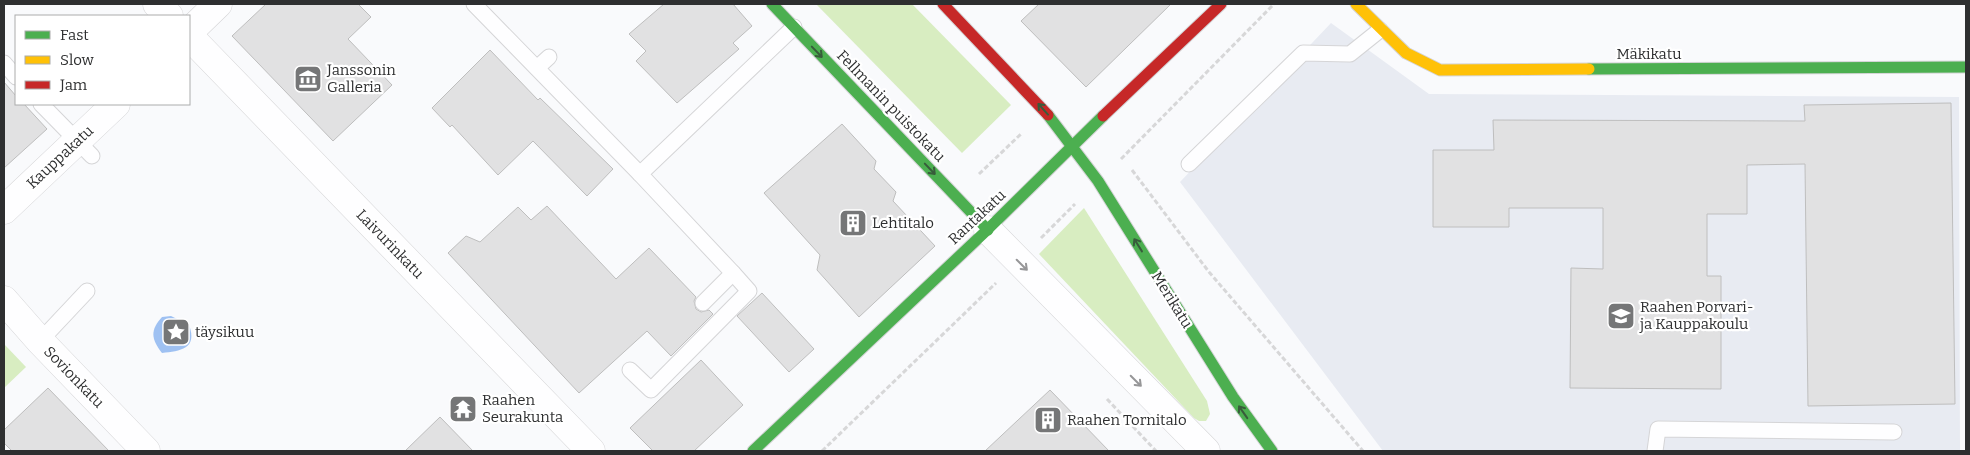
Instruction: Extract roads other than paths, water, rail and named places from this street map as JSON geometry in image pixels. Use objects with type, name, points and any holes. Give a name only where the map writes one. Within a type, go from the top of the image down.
[{"type":"street","points":[[157,4],[168,15]]},
{"type":"street","points":[[190,31],[218,4]]},
{"type":"street","name":"Fellmanin puistokatu","points":[[772,4],[988,230]]},
{"type":"street","points":[[943,4],[1045,110],[1074,147]]},
{"type":"street","name":"Rantakatu","points":[[753,451],[967,247],[988,230],[1221,4]]},
{"type":"street","name":"Mäkikatu","points":[[1356,4],[1380,30],[1406,53],[1440,70],[1966,67]]},
{"type":"street","name":"Laivurinkatu","points":[[190,37],[591,451]]},
{"type":"street","name":"Kauppakatu","points":[[4,210],[84,149],[115,105]]},
{"type":"street","name":"Merikatu","points":[[1074,147],[1098,181],[1233,397],[1272,451]]},
{"type":"street","points":[[988,230],[1206,451]]},
{"type":"street","name":"Sovionkatu","points":[[4,300],[40,341],[146,451]]},
{"type":"lane","points":[[474,4],[640,174],[749,291],[651,390],[630,370]]},
{"type":"lane","points":[[640,174],[794,27]]},
{"type":"lane","points":[[1189,164],[1303,53],[1350,54],[1380,30]]},
{"type":"lane","points":[[537,68],[549,56]]},
{"type":"lane","points":[[4,64],[15,76]]},
{"type":"lane","points":[[42,105],[84,149]]},
{"type":"lane","points":[[703,303],[732,273]]},
{"type":"lane","points":[[40,341],[87,292]]},
{"type":"lane","points":[[1655,451],[1658,429],[1894,432]]},
{"type":"water","points":[[171,316],[189,325],[191,339],[189,344],[181,350],[162,353],[154,339],[154,330],[162,317]]},
{"type":"place","name":"Janssonin Galleria","points":[[308,79]]},
{"type":"place","name":"Lehtitalo","points":[[853,223]]},
{"type":"place","name":"Raahen Porvari- ja Kauppakoulu","points":[[1621,316]]},
{"type":"place","name":"täysikuu","points":[[176,332]]},
{"type":"place","name":"Raahen Seurakunta","points":[[463,409]]},
{"type":"place","name":"Raahen Tornitalo","points":[[1048,420]]}]
